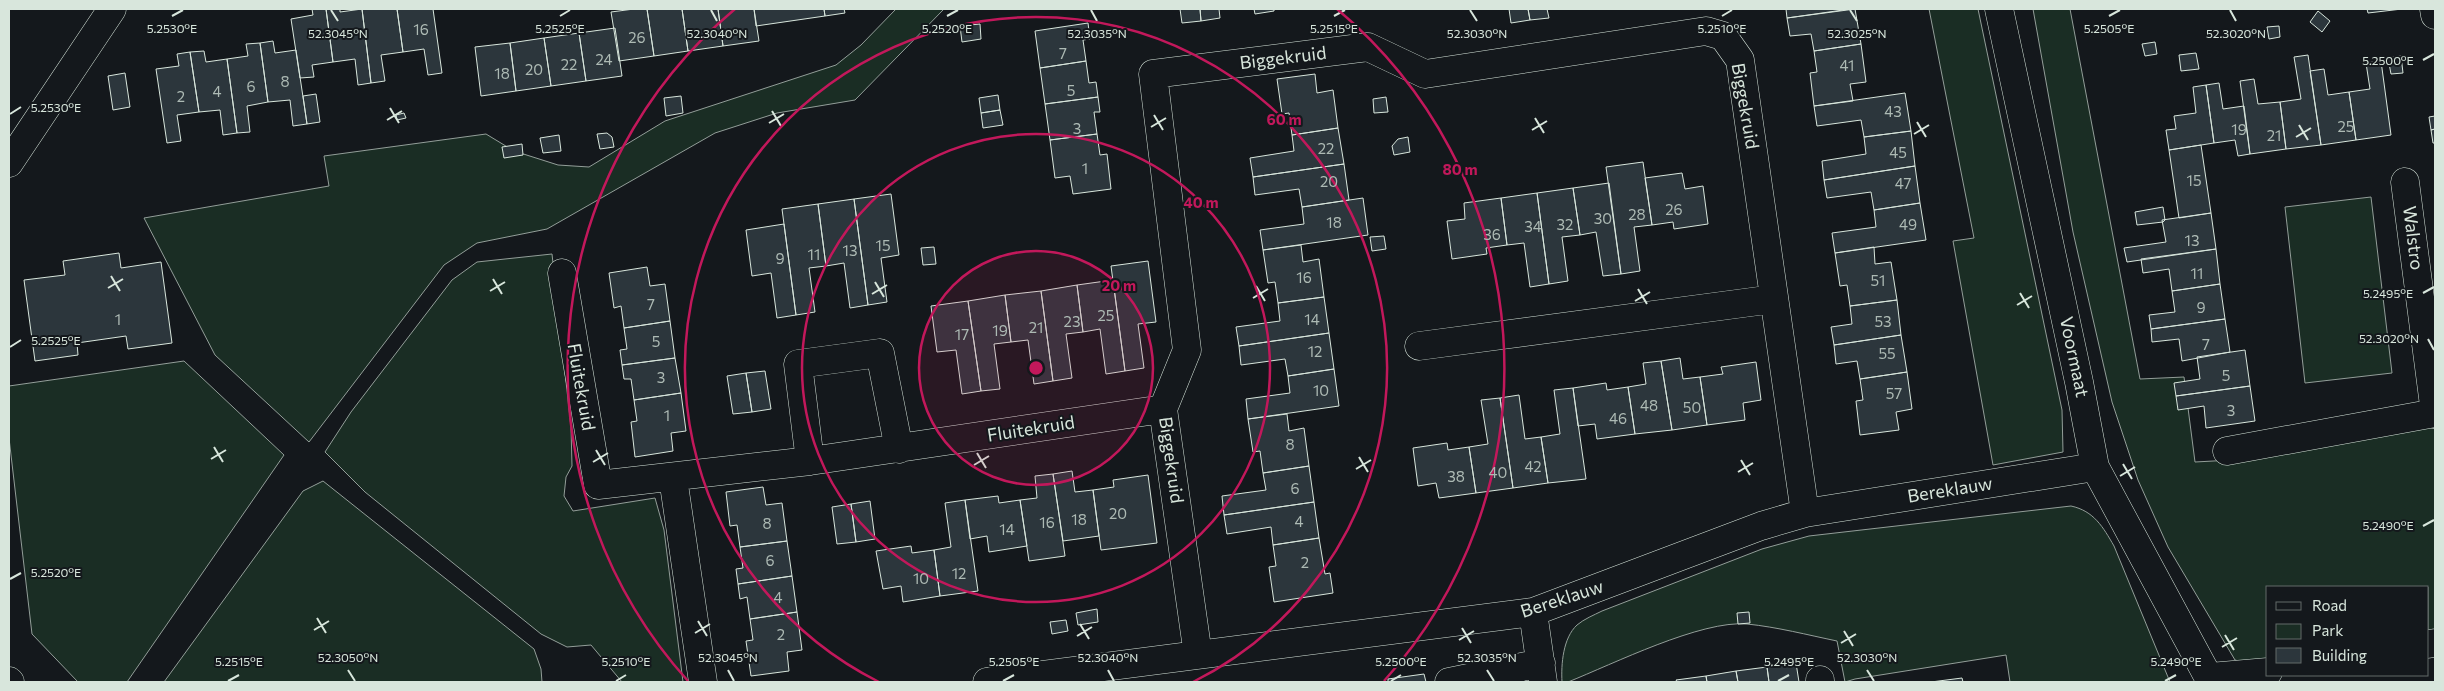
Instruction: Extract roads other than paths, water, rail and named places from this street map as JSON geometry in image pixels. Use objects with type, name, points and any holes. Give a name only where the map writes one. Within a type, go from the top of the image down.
[{"type":"street","points":[[9,164],[112,9]]},
{"type":"street","name":"Voormaat","points":[[1999,9],[2080,382],[2095,467],[2210,679]]},
{"type":"street","points":[[2434,9],[2435,15]]},
{"type":"street","name":"Biggekruid","points":[[1198,655],[1163,409],[1188,350],[1153,74],[1368,47],[1425,74],[1706,31],[1723,36],[1740,60],[1805,513]]},
{"type":"street","name":"Walstro","points":[[2227,451],[2435,413],[2405,182]]},
{"type":"street","name":"Fluitekruid","points":[[562,273],[598,485],[810,461],[1163,409]]},
{"type":"street","points":[[1420,346],[1774,299]]},
{"type":"street","points":[[810,461],[798,364],[880,352],[899,449]]},
{"type":"street","name":"Bereklauw","points":[[987,682],[1533,612],[1752,529],[1805,513],[2095,467]]},
{"type":"street","points":[[673,478],[703,682]]},
{"type":"street","points":[[1449,682],[1542,673],[1533,612]]},
{"type":"street","points":[[2210,679],[2266,672]]}]
